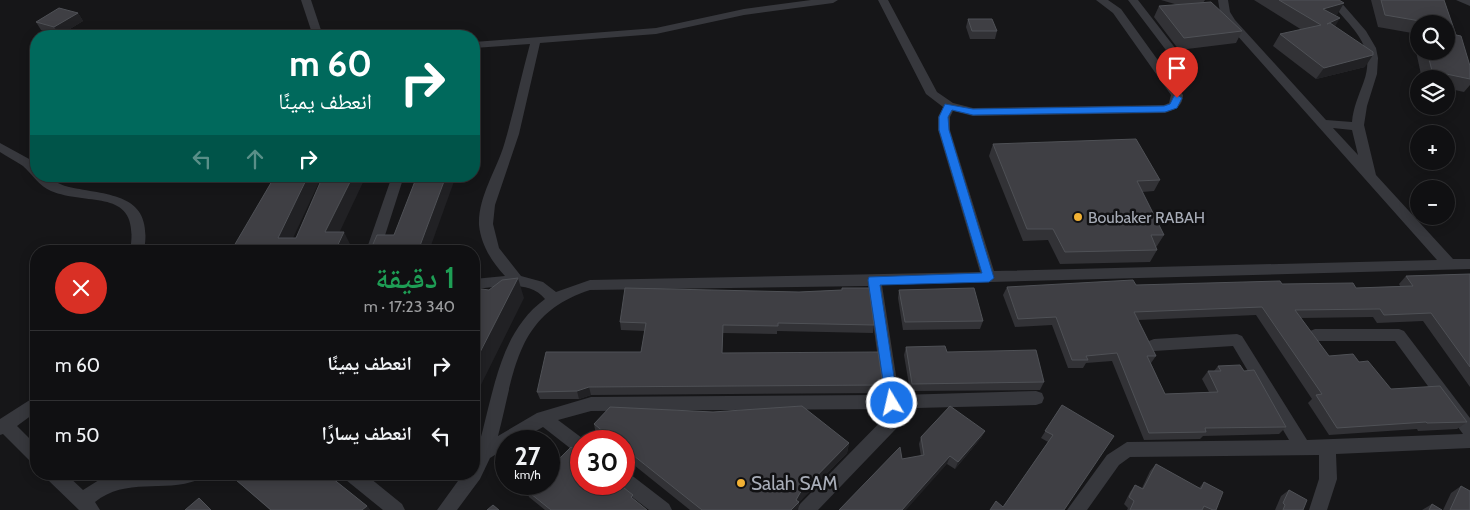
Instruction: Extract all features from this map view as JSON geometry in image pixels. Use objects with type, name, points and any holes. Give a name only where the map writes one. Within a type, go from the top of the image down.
[{"type":"street","points":[[306,0],[316,30]]},
{"type":"street","points":[[480,45],[656,31],[744,12],[833,0]]},
{"type":"street","points":[[883,0],[932,94],[949,106],[973,112],[1165,109],[1173,106],[1177,101],[1176,95],[1117,11],[1101,0]]},
{"type":"street","points":[[1133,0],[1182,64]]},
{"type":"street","points":[[1223,0],[1224,12],[1231,22],[1450,265]]},
{"type":"street","points":[[1334,0],[1360,29],[1368,41],[1372,54],[1373,67],[1359,116],[1358,127],[1370,177]]},
{"type":"street","points":[[1461,0],[1470,3]]},
{"type":"street","points":[[518,282],[502,264],[491,245],[486,214],[509,147],[536,40]]},
{"type":"street","points":[[949,106],[944,117],[944,130],[989,278]]},
{"type":"street","points":[[1322,123],[1358,127]]},
{"type":"street","points":[[0,147],[30,166]]},
{"type":"street","points":[[46,182],[54,188],[110,198],[128,207],[138,221],[140,230],[138,245]]},
{"type":"street","points":[[376,245],[396,182]]},
{"type":"street","points":[[480,461],[493,429],[501,387],[512,354],[529,323],[553,299],[577,288],[604,284],[989,278],[1470,264]]},
{"type":"street","points":[[874,280],[892,403]]},
{"type":"street","points":[[480,284],[528,282],[543,288],[553,299]]},
{"type":"street","points":[[1315,334],[1399,335],[1470,431]]},
{"type":"street","points":[[1154,345],[1237,340],[1302,446]]},
{"type":"street","points":[[484,453],[543,418],[575,407],[591,404],[892,403],[1036,398]]},
{"type":"street","points":[[806,510],[912,402]]},
{"type":"street","points":[[799,404],[815,416]]},
{"type":"street","points":[[30,407],[2,427],[30,451]]},
{"type":"street","points":[[543,418],[570,439]]},
{"type":"street","points":[[847,441],[862,453]]},
{"type":"street","points":[[1076,510],[1113,460],[1127,450],[1327,447],[1470,441]]},
{"type":"street","points":[[1318,510],[1328,478],[1327,447]]},
{"type":"street","points":[[60,480],[87,506],[107,484],[127,480]]},
{"type":"street","points":[[358,480],[388,508]]},
{"type":"street","points":[[446,510],[469,480]]},
{"type":"street","points":[[635,488],[663,510]]},
{"type":"building","points":[[1279,0],[1339,0],[1344,3],[1323,9],[1340,18],[1327,24],[1330,23],[1373,52],[1373,55],[1324,68],[1280,34],[1321,25]]},
{"type":"building","points":[[1381,0],[1444,0],[1449,15],[1410,15],[1410,19],[1385,15]]},
{"type":"building","points":[[1211,2],[1242,31],[1184,38],[1159,6]]},
{"type":"building","points":[[59,8],[78,13],[54,27],[36,22]]},
{"type":"building","points":[[968,19],[992,19],[997,31],[972,31]]},
{"type":"building","points":[[1455,32],[1456,35],[1461,36],[1470,66],[1470,79],[1455,76],[1455,70],[1432,70],[1429,60],[1455,60]]},
{"type":"building","name":"Boubaker RABAH","points":[[1136,139],[1160,180],[1137,181],[1164,235],[1151,235],[1157,250],[1065,252],[1053,229],[1027,229],[993,144]]},
{"type":"building","points":[[271,182],[305,182],[278,238],[296,238],[320,182],[350,182],[325,232],[344,232],[338,245],[235,245]]},
{"type":"building","points":[[415,182],[444,182],[420,245],[373,245],[377,235],[394,235]]},
{"type":"building","points":[[1470,274],[1470,367],[1431,313],[1384,315],[1380,309],[1295,310],[1329,356],[1353,354],[1359,362],[1368,361],[1391,389],[1440,386],[1467,422],[1426,422],[1337,428],[1316,395],[1322,394],[1262,307],[1134,312],[1156,356],[1147,356],[1165,394],[1218,392],[1208,371],[1221,371],[1218,366],[1240,365],[1244,371],[1254,370],[1286,427],[1205,428],[1206,432],[1149,433],[1117,353],[1086,356],[1088,360],[1072,360],[1056,317],[1018,319],[1007,287],[1133,280],[1136,285],[1280,281],[1282,284],[1353,283],[1356,288],[1413,286],[1406,276]]},
{"type":"building","points":[[518,278],[480,352],[480,289],[489,290],[502,280]]},
{"type":"building","points":[[625,288],[799,292],[842,290],[842,288],[869,288],[874,325],[778,323],[778,326],[723,325],[722,353],[878,352],[883,385],[589,387],[577,391],[537,392],[546,352],[641,352],[646,323],[620,322]]},
{"type":"building","points":[[974,288],[983,321],[905,322],[899,290]]},
{"type":"building","points":[[945,346],[947,352],[1036,350],[1044,382],[912,384],[906,347]]},
{"type":"building","points":[[1062,405],[1114,436],[1064,510],[990,510],[996,501],[1003,507],[1053,435],[1045,431]]},
{"type":"building","name":"Salah SAM","points":[[802,406],[849,443],[800,493],[796,500],[799,502],[791,510],[702,510],[635,457],[635,430],[601,430],[594,424],[610,407],[713,412]]},
{"type":"building","points":[[950,406],[985,431],[958,462],[950,456],[902,510],[839,510],[900,447],[902,459],[924,455],[921,437]]},
{"type":"building","points":[[570,448],[570,495],[633,495],[631,497],[647,510],[551,510],[532,495],[560,495],[560,458]]},
{"type":"building","points":[[1156,464],[1201,489],[1204,482],[1223,492],[1216,510],[1204,506],[1202,510],[1130,510],[1134,501],[1129,497],[1135,485],[1143,489]]},
{"type":"building","points":[[236,480],[334,480],[367,506],[362,510],[271,510]]},
{"type":"building","points":[[1461,486],[1470,491],[1470,510],[1450,510]]},
{"type":"building","points":[[1289,490],[1307,500],[1303,510],[1283,510],[1285,505],[1283,503]]},
{"type":"building","points":[[199,498],[211,510],[185,510]]},
{"type":"building","points":[[1432,504],[1442,510],[1429,510]]},
{"type":"building","points":[[493,505],[499,510],[487,510]]},
{"type":"place","name":"Boubaker RABAH","points":[[1078,217]]},
{"type":"place","name":"Salah SAM","points":[[741,483]]},
{"type":"route","points":[[892,403],[874,280],[989,278],[944,130],[944,117],[949,106],[973,112],[1165,109],[1173,106],[1177,98]]}]
